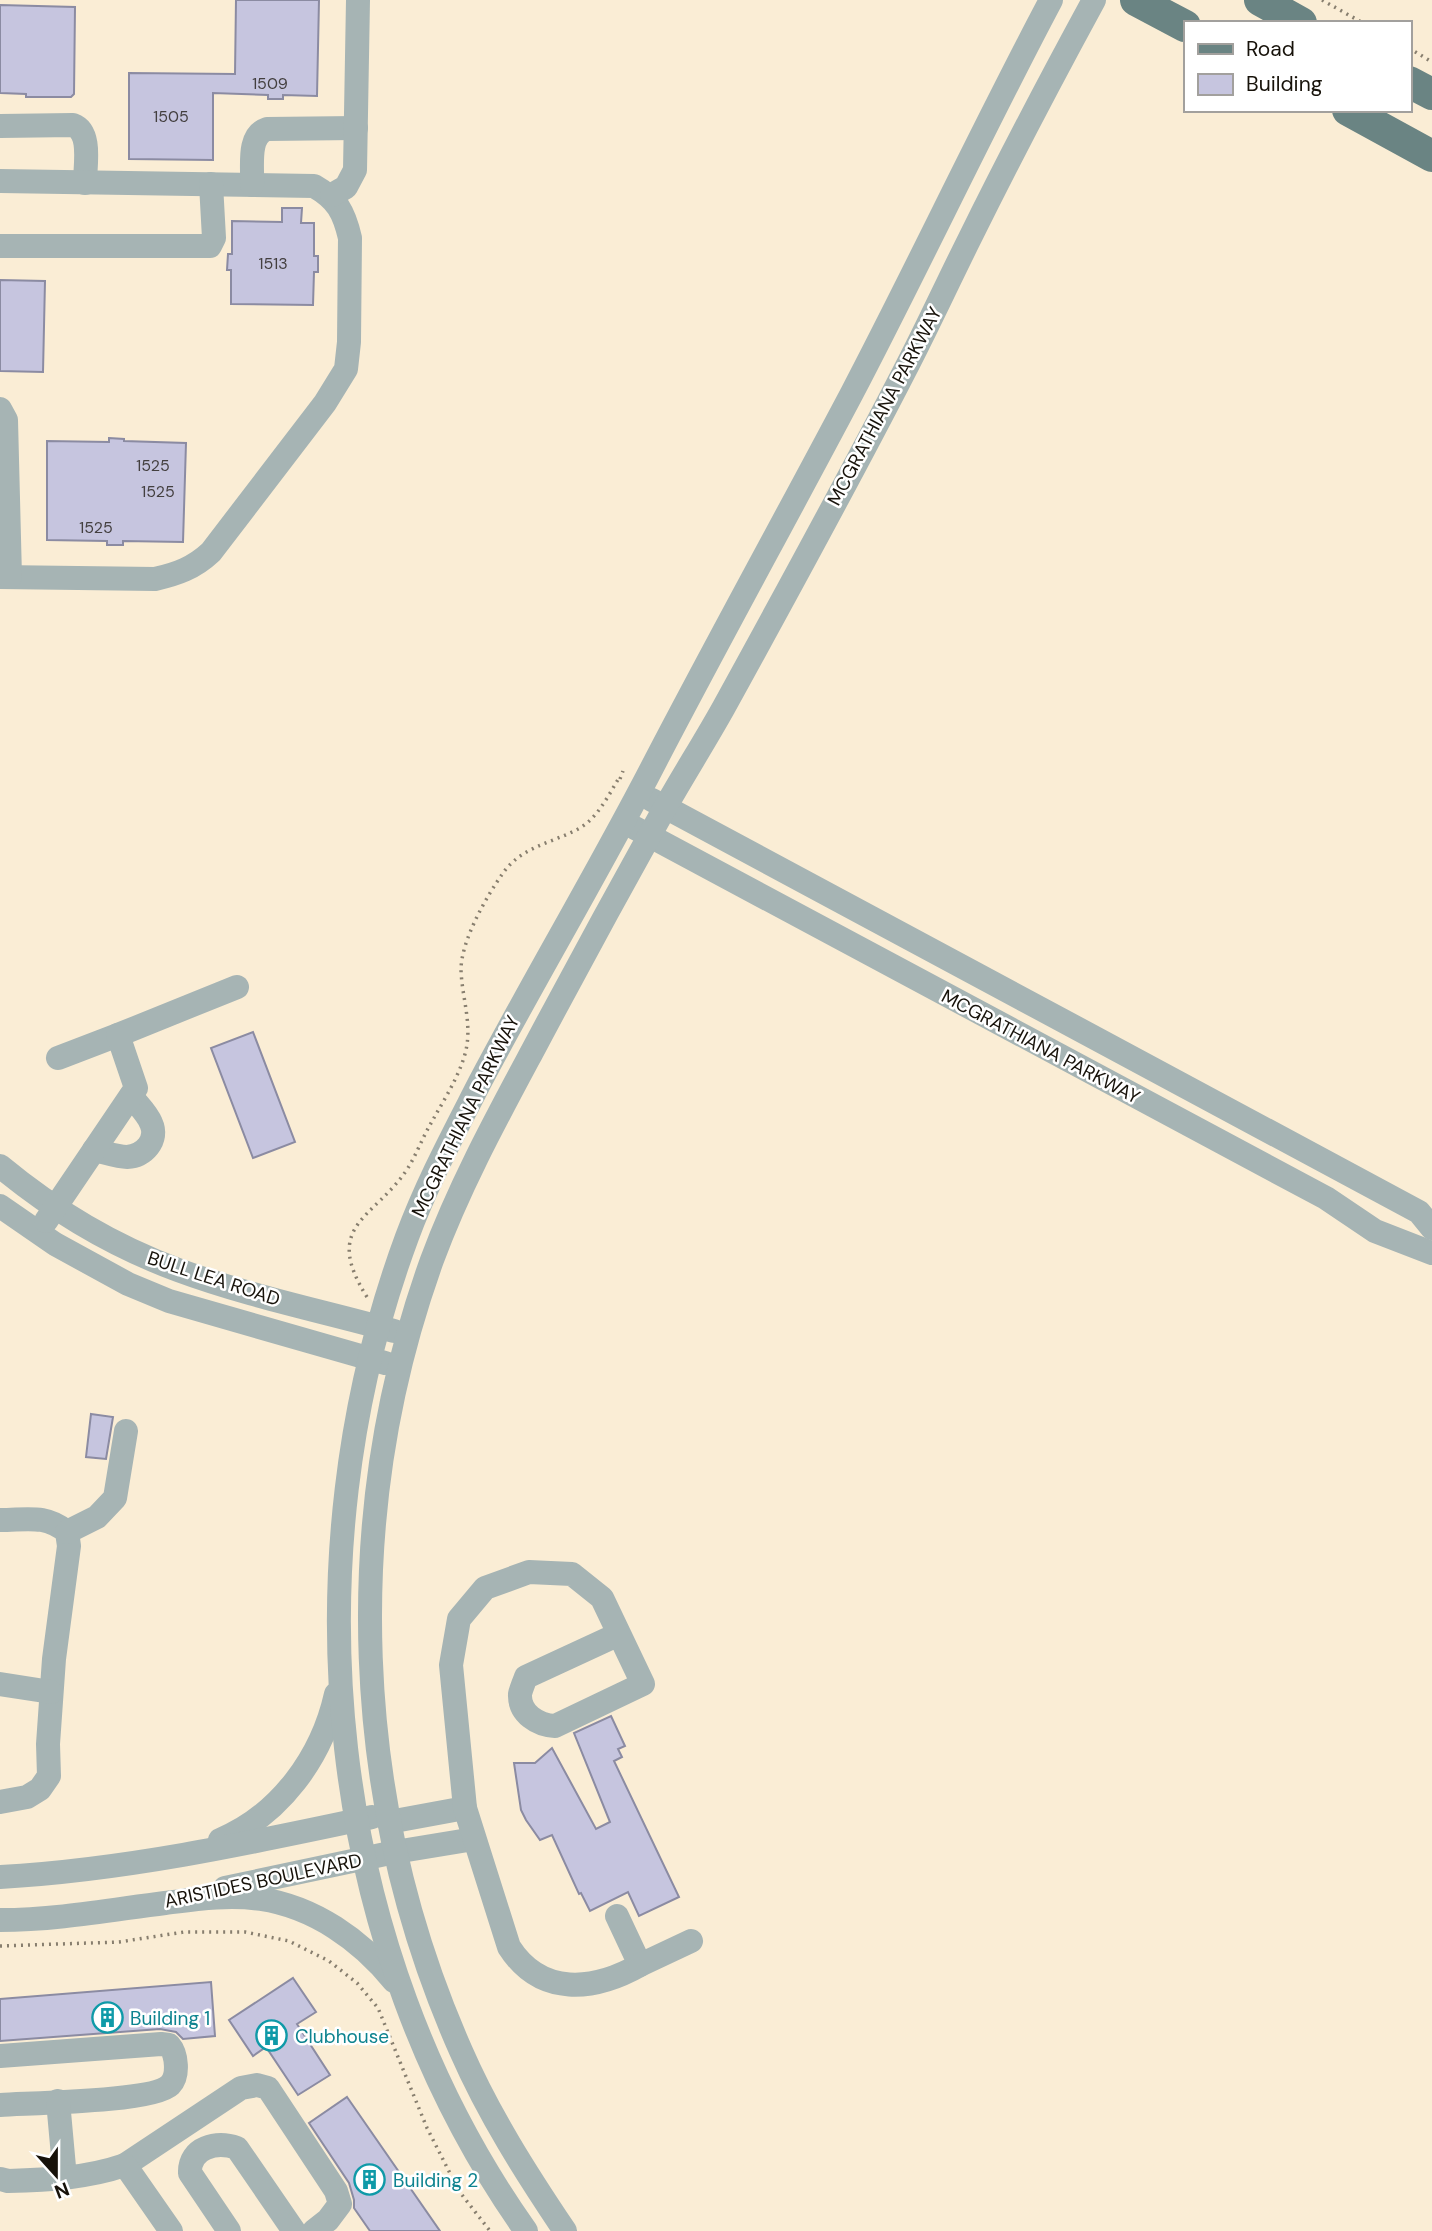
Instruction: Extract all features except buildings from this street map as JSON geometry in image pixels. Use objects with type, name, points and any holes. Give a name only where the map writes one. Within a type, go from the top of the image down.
[{"type":"main road","points":[[1136,0],[1184,25]]},
{"type":"main road","points":[[1260,0],[1297,21]]},
{"type":"main road","points":[[1411,83],[1432,94]]},
{"type":"main road","points":[[1352,112],[1432,156]]},
{"type":"street","points":[[332,195],[346,187],[355,170],[358,0]]},
{"type":"street","name":"MCGRATHIANA PARKWAY","points":[[526,2231],[481,2159],[450,2100],[406,2001],[379,1916],[357,1820],[344,1730],[340,1676],[340,1580],[344,1516],[355,1430],[371,1359],[408,1233],[435,1170],[529,989],[639,792],[852,392],[1051,0]]},
{"type":"street","name":"MCGRATHIANA PARKWAY","points":[[556,2228],[494,2118],[460,2050],[412,1918],[388,1818],[372,1692],[370,1590],[373,1532],[382,1456],[400,1367],[433,1259],[478,1153],[898,384],[1030,119],[1094,0]]},
{"type":"street","points":[[0,126],[73,125],[80,128],[85,136],[85,183]]},
{"type":"street","points":[[252,185],[254,138],[259,132],[267,129],[356,128]]},
{"type":"street","points":[[0,181],[314,186],[332,195],[346,222],[350,238],[349,342],[346,369],[325,403],[211,552],[198,564],[179,573],[155,579],[5,577],[6,420],[0,409]]},
{"type":"street","points":[[0,246],[210,246],[214,238],[211,184]]},
{"type":"street","name":"MCGRATHIANA PARKWAY","points":[[639,792],[1419,1212],[1432,1228]]},
{"type":"street","name":"MCGRATHIANA PARKWAY","points":[[622,821],[1326,1198],[1375,1231],[1432,1254]]},
{"type":"street","points":[[58,1058],[237,988]]},
{"type":"street","points":[[38,1234],[136,1088],[118,1035]]},
{"type":"street","points":[[94,1150],[125,1157],[142,1154],[152,1142],[153,1125],[145,1111],[131,1097]]},
{"type":"street","name":"BULL LEA ROAD","points":[[0,1166],[86,1227],[145,1257],[180,1271],[408,1335]]},
{"type":"street","name":"BULL LEA ROAD","points":[[0,1206],[82,1261],[169,1301],[400,1367]]},
{"type":"street","points":[[67,1532],[97,1517],[115,1498],[126,1431]]},
{"type":"street","points":[[0,1520],[39,1519],[54,1522],[67,1532],[69,1546],[51,1692],[49,1776],[40,1790],[27,1797],[0,1802]]},
{"type":"street","points":[[619,1634],[526,1677],[520,1695],[525,1713],[542,1726],[555,1726],[643,1684],[602,1598],[572,1574],[528,1572],[485,1588],[459,1619],[450,1665],[465,1808],[509,1947],[519,1963],[555,1984],[587,1986],[622,1975],[691,1941]]},
{"type":"street","name":"ARISTIDES BOULEVARD","points":[[174,1856],[229,1836],[267,1811],[290,1789],[321,1738],[332,1710],[340,1676]]},
{"type":"street","points":[[0,1684],[51,1692]]},
{"type":"street","name":"ARISTIDES BOULEVARD","points":[[0,1877],[100,1867],[174,1856],[357,1820],[465,1808]]},
{"type":"street","name":"ARISTIDES BOULEVARD","points":[[132,1907],[395,1852],[474,1839]]},
{"type":"street","name":"ARISTIDES BOULEVARD","points":[[0,1920],[81,1915],[205,1898],[261,1899],[290,1906],[323,1920],[354,1940],[379,1963],[406,2001]]},
{"type":"street","points":[[617,1916],[640,1965]]},
{"type":"street","points":[[0,2056],[161,2044],[169,2045],[175,2052],[176,2074],[171,2085],[162,2090],[108,2099],[0,2105]]},
{"type":"street","points":[[0,2179],[8,2181],[65,2178],[106,2172],[125,2165],[241,2088],[257,2085],[268,2088],[337,2191],[340,2204],[328,2220],[314,2231]]},
{"type":"street","points":[[58,2101],[65,2178]]},
{"type":"street","points":[[229,2231],[190,2173],[193,2157],[212,2144],[237,2148],[294,2231]]},
{"type":"street","points":[[125,2165],[172,2231]]},
{"type":"path","points":[[1322,0],[1359,21]]},
{"type":"path","points":[[1411,49],[1432,62]]},
{"type":"path","points":[[379,1326],[371,1303],[351,1266],[350,1247],[358,1223],[408,1168],[465,1055],[469,1020],[461,966],[473,925],[503,872],[513,861],[527,851],[580,828],[594,817],[619,778]]},
{"type":"path","points":[[0,1946],[119,1942],[184,1932],[245,1931],[289,1941],[329,1961],[357,1983],[377,2008],[427,2128],[459,2191],[490,2231]]},
{"type":"place","name":"Building 1","points":[[107,2018]]},
{"type":"place","name":"Clubhouse","points":[[272,2036]]},
{"type":"place","name":"Building 2","points":[[370,2180]]}]
